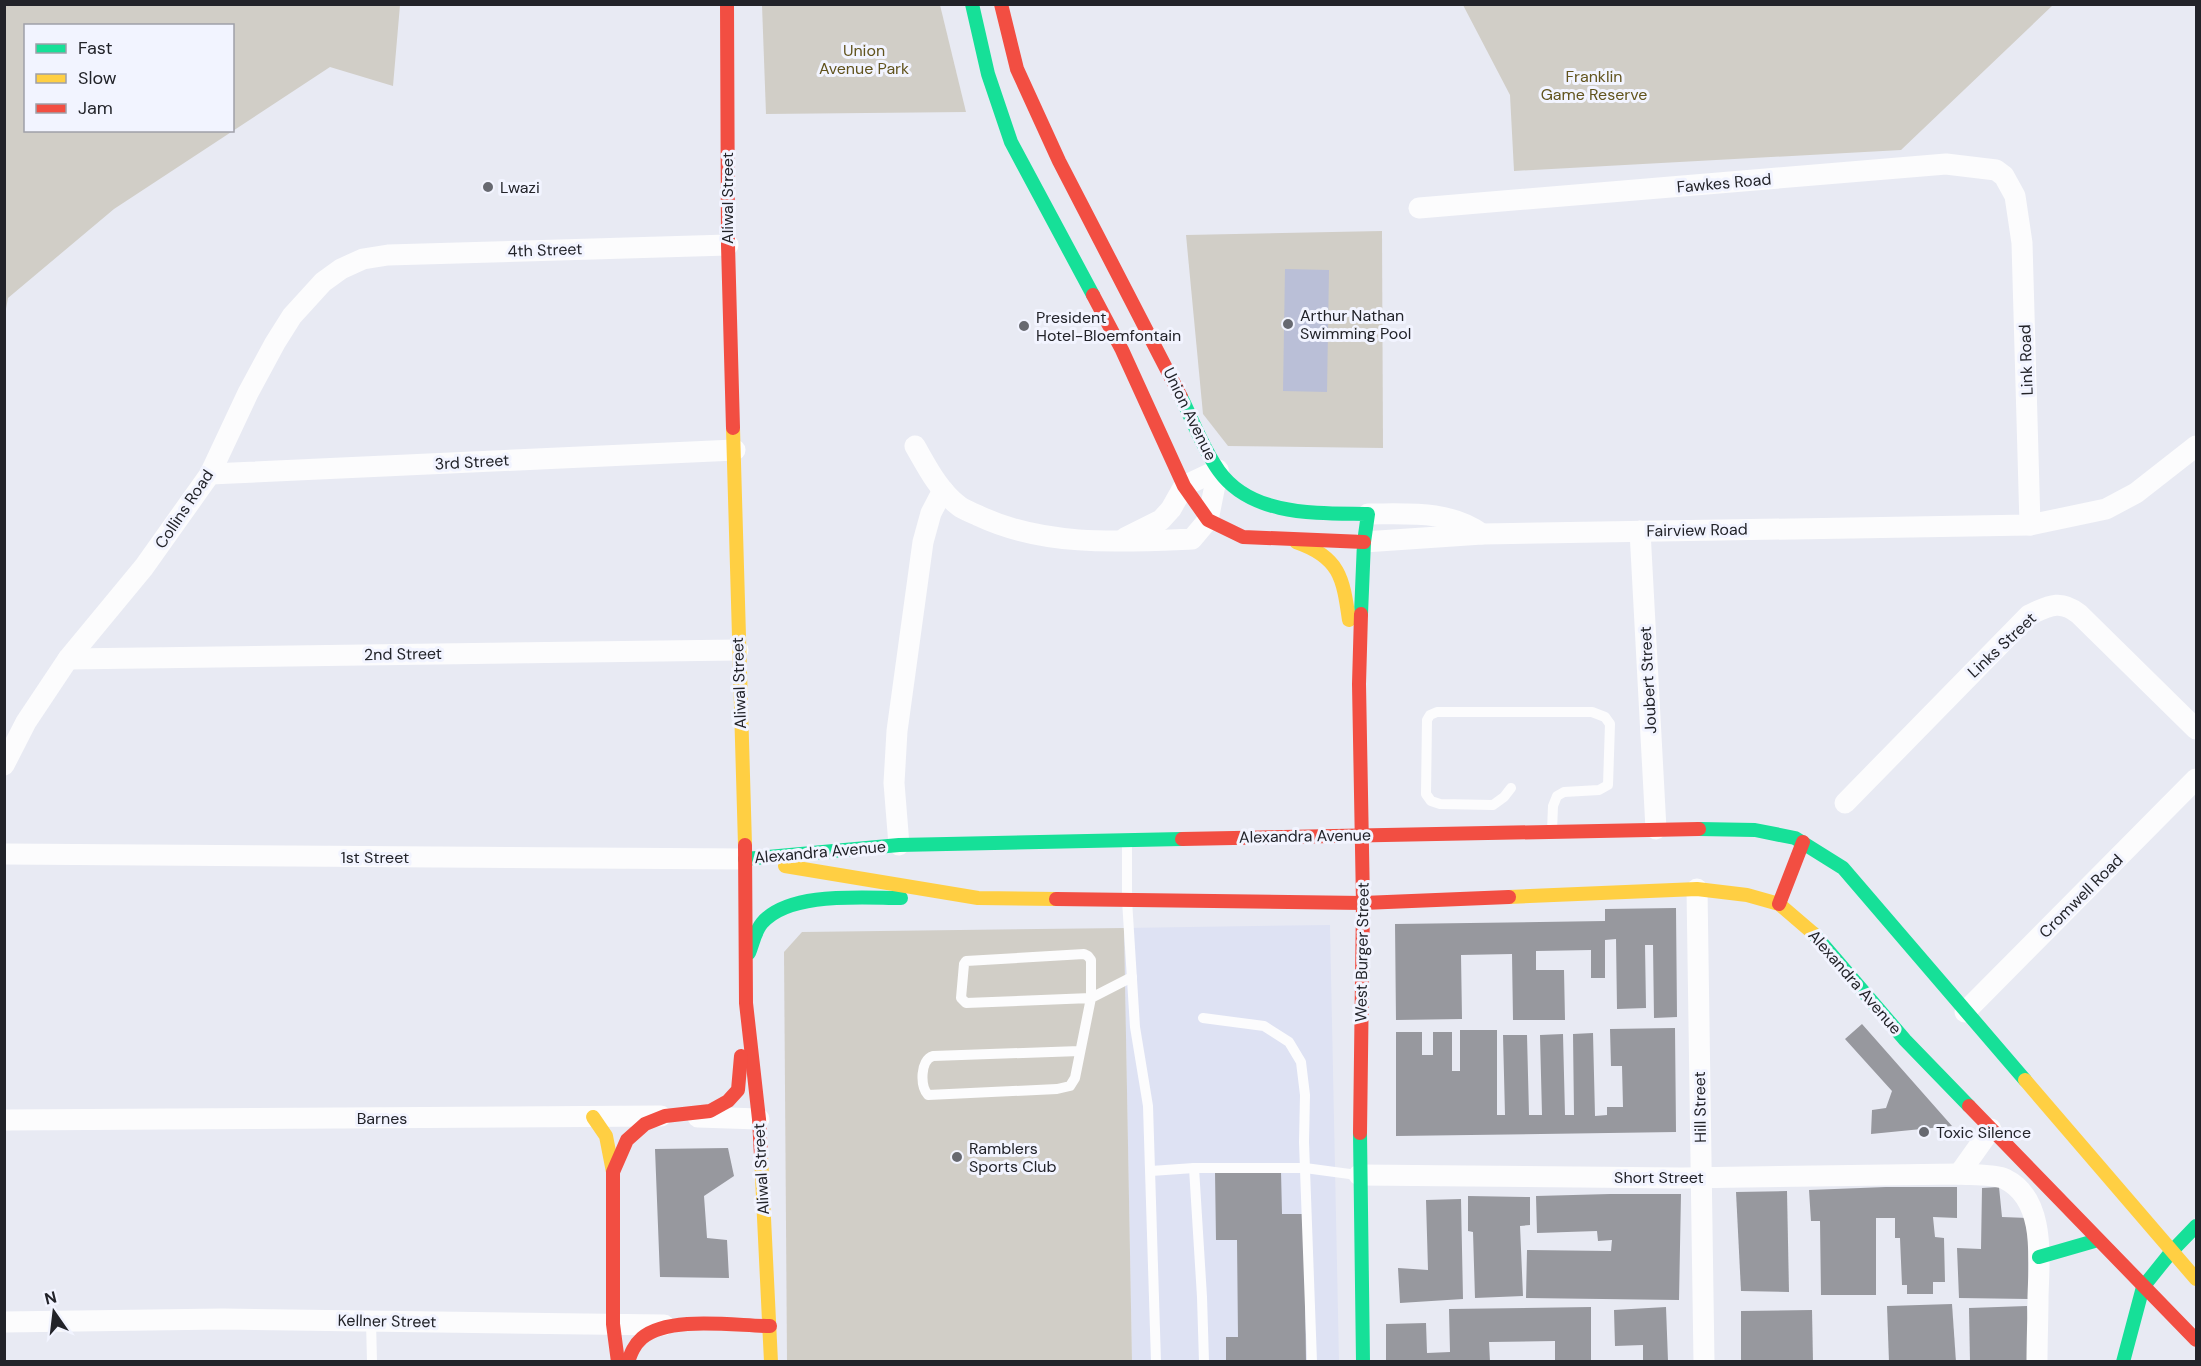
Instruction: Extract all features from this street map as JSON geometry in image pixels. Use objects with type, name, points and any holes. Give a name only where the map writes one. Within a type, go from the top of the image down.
[{"type":"main road","name":"Aliwal Street","points":[[727,4],[728,245],[745,859],[746,1004],[759,1119],[771,1362]]},
{"type":"main road","name":"Union Avenue","points":[[972,4],[997,104],[1011,142],[1059,198],[1218,470],[1235,488],[1272,506],[1296,511],[1368,514]]},
{"type":"main road","name":"Union Avenue","points":[[1001,4],[1017,69],[1059,198],[1122,350],[1184,486],[1208,520],[1243,537],[1364,542]]},
{"type":"main road","name":"West Burger Street","points":[[1363,1362],[1359,1175],[1363,903],[1359,684],[1364,542],[1368,514]]},
{"type":"main road","points":[[1285,539],[1314,547],[1338,570],[1345,589],[1359,684]]},
{"type":"main road","name":"Alexandra Avenue","points":[[745,859],[899,845],[1552,831],[1755,830],[1795,838],[1843,868],[2196,1279]]},
{"type":"main road","points":[[1779,904],[1803,842]]},
{"type":"main road","name":"Alexandra Avenue","points":[[745,859],[978,898],[1363,903],[1697,889],[1747,895],[1779,904],[1821,940],[1905,1040],[2196,1340]]},
{"type":"main road","points":[[745,960],[762,922],[783,908],[798,902],[830,899],[978,898]]},
{"type":"main road","points":[[613,1172],[627,1140],[645,1124],[665,1116],[710,1111],[728,1101],[738,1090],[746,1004]]},
{"type":"main road","points":[[593,1117],[603,1129],[609,1146],[613,1172],[613,1324],[618,1362]]},
{"type":"main road","points":[[2123,1362],[2143,1287],[2172,1251],[2196,1227]]},
{"type":"main road","points":[[2039,1257],[2098,1240]]},
{"type":"main road","points":[[607,1362],[613,1324]]},
{"type":"main road","points":[[628,1362],[630,1352],[636,1342],[646,1335],[672,1325]]},
{"type":"main road","name":"Kellner Street","points":[[672,1325],[770,1326]]},
{"type":"street","name":"Fawkes Road","points":[[1419,208],[1946,164],[1996,170],[2004,176],[2015,196]]},
{"type":"street","name":"Link Road","points":[[2015,196],[2022,243],[2030,525]]},
{"type":"street","name":"4th Street","points":[[363,259],[388,255],[728,245]]},
{"type":"street","name":"Collins Road","points":[[4,765],[26,722],[68,659],[144,567],[210,474],[248,393],[292,316],[323,282],[341,268],[363,259]]},
{"type":"street","name":"Fairview Road","points":[[1364,542],[1482,534],[2030,525],[2106,509],[2136,493],[2196,446]]},
{"type":"street","points":[[915,447],[943,490],[959,506],[988,520],[1019,532],[1116,542],[1192,539],[1208,520],[1218,470]]},
{"type":"street","name":"3rd Street","points":[[210,474],[735,450]]},
{"type":"street","points":[[1116,542],[1161,520],[1184,486],[1218,470]]},
{"type":"street","points":[[899,845],[894,783],[897,731],[923,542],[931,513],[943,490]]},
{"type":"street","name":"Union Avenue","points":[[1368,514],[1443,517],[1460,520],[1482,534]]},
{"type":"street","name":"Joubert Street","points":[[1640,531],[1656,829]]},
{"type":"street","name":"Links Street","points":[[1845,803],[2029,615],[2056,605],[2068,606],[2079,614],[2196,729]]},
{"type":"street","name":"2nd Street","points":[[68,659],[738,650]]},
{"type":"street","name":"Cromwell Road","points":[[1965,1012],[2196,779]]},
{"type":"street","name":"1st Street","points":[[4,854],[745,859]]},
{"type":"street","name":"Hill Street","points":[[1697,889],[1704,1362]]},
{"type":"street","name":"Barnes","points":[[4,1120],[665,1116],[759,1119]]},
{"type":"street","points":[[1959,1174],[1991,1129]]},
{"type":"street","name":"Short Street","points":[[1359,1175],[1701,1177],[1959,1174],[2003,1178],[2020,1190],[2026,1198],[2035,1222],[2039,1257]]},
{"type":"street","points":[[2037,1362],[2039,1257]]},
{"type":"street","name":"Kellner Street","points":[[4,1322],[223,1318],[672,1325]]},
{"type":"lane","points":[[1511,788],[1504,798],[1493,805],[1440,804],[1431,801],[1426,794],[1427,720],[1430,715],[1437,712],[1592,712],[1605,717],[1610,724],[1608,784],[1599,790],[1564,792],[1557,796],[1553,806],[1552,831]]},
{"type":"lane","points":[[1127,840],[1127,900],[1135,1027],[1148,1106],[1156,1362]]},
{"type":"lane","points":[[1080,1051],[928,1057],[924,1063],[923,1088],[928,1095],[1057,1089],[1070,1086],[1076,1078],[1091,998],[1091,960],[1088,956],[1084,954],[970,959],[964,964],[961,998],[966,1003],[1091,998],[1132,977]]},
{"type":"lane","points":[[1203,1018],[1264,1026],[1289,1042],[1301,1062],[1305,1095],[1305,1167],[1312,1362]]},
{"type":"lane","points":[[1150,1171],[1194,1168],[1305,1167],[1359,1175]]},
{"type":"lane","points":[[1194,1168],[1204,1362]]},
{"type":"lane","points":[[371,1321],[372,1362]]},
{"type":"shaded area","points":[[1285,269],[1329,270],[1327,392],[1283,391]]},
{"type":"shaded area","points":[[1330,925],[1339,1361],[1132,1361],[1124,928]]},
{"type":"green space","points":[[5,4],[400,5],[393,86],[330,67],[234,130],[234,24],[24,24],[24,132],[231,132],[114,209],[8,298],[5,314]]},
{"type":"green space","name":"Union Avenue Park","points":[[762,5],[940,5],[966,112],[766,114]]},
{"type":"green space","name":"Franklin Game Reserve","points":[[1463,5],[2053,5],[1901,150],[1514,171],[1510,95]]},
{"type":"green space","name":"Arthur Nathan Swimming Pool","points":[[1382,231],[1383,448],[1228,446],[1203,414],[1186,235]]},
{"type":"green space","name":"Ramblers Sports Club","points":[[1124,928],[1132,1361],[787,1361],[784,952],[802,932]]},
{"type":"building","points":[[1676,908],[1677,1017],[1654,1018],[1653,945],[1645,945],[1646,1008],[1617,1009],[1616,939],[1605,940],[1605,978],[1591,978],[1591,950],[1536,951],[1536,970],[1564,970],[1565,1020],[1513,1020],[1512,954],[1461,955],[1462,1019],[1396,1020],[1395,924],[1605,921],[1605,909]]},
{"type":"building","points":[[1862,1024],[1952,1126],[1871,1134],[1872,1110],[1886,1108],[1892,1091],[1845,1039]]},
{"type":"building","points":[[1675,1028],[1676,1132],[1396,1136],[1396,1032],[1422,1032],[1422,1055],[1433,1055],[1433,1032],[1452,1032],[1452,1071],[1460,1071],[1460,1030],[1497,1030],[1497,1115],[1505,1115],[1503,1035],[1527,1035],[1529,1115],[1542,1115],[1540,1035],[1563,1034],[1565,1115],[1574,1115],[1573,1034],[1593,1033],[1595,1116],[1607,1115],[1607,1107],[1623,1107],[1622,1066],[1611,1066],[1610,1029]]},
{"type":"building","points":[[728,1148],[734,1176],[704,1196],[707,1238],[727,1240],[729,1278],[660,1277],[655,1149]]},
{"type":"building","points":[[1281,1171],[1282,1214],[1304,1214],[1306,1362],[1226,1362],[1226,1337],[1238,1337],[1237,1240],[1216,1240],[1215,1172]]},
{"type":"building","points":[[1957,1187],[1957,1218],[1933,1217],[1935,1237],[1944,1238],[1945,1282],[1933,1282],[1933,1294],[1907,1294],[1907,1285],[1902,1285],[1900,1238],[1895,1238],[1895,1218],[1876,1218],[1876,1295],[1821,1295],[1820,1221],[1811,1221],[1809,1190]]},
{"type":"building","points":[[1999,1187],[2002,1217],[2028,1218],[2029,1299],[1959,1298],[1957,1248],[1981,1249],[1982,1188]]},
{"type":"building","points":[[1787,1191],[1789,1292],[1741,1291],[1736,1192]]},
{"type":"building","points":[[1681,1194],[1679,1300],[1526,1298],[1527,1250],[1611,1251],[1612,1240],[1598,1241],[1597,1231],[1537,1233],[1536,1196]]},
{"type":"building","points":[[1468,1196],[1530,1197],[1530,1225],[1520,1226],[1523,1296],[1475,1298],[1473,1232],[1468,1231]]},
{"type":"building","points":[[1461,1199],[1463,1299],[1400,1303],[1398,1268],[1428,1270],[1426,1200]]},
{"type":"building","points":[[1952,1304],[1956,1362],[1889,1362],[1887,1306]]},
{"type":"building","points":[[2027,1306],[2031,1362],[1970,1362],[1969,1308]]},
{"type":"building","points":[[1591,1307],[1591,1362],[1555,1362],[1555,1341],[1489,1342],[1490,1362],[1386,1362],[1386,1324],[1426,1323],[1427,1353],[1450,1352],[1449,1309]]},
{"type":"building","points":[[1666,1307],[1668,1361],[1643,1362],[1643,1345],[1615,1346],[1614,1310]]},
{"type":"building","points":[[1812,1310],[1813,1362],[1741,1362],[1741,1311]]},
{"type":"traffic: fast","points":[[972,4],[988,74],[1011,142],[1093,295]]},
{"type":"traffic: fast","points":[[1181,397],[1203,444],[1219,471],[1233,486],[1249,497],[1267,505],[1287,509],[1368,514],[1364,542],[1361,614]]},
{"type":"traffic: fast","points":[[1699,829],[1755,830],[1795,838],[1843,868],[2025,1080]]},
{"type":"traffic: fast","points":[[745,859],[899,845],[1182,839]]},
{"type":"traffic: fast","points":[[749,953],[762,923],[774,913],[790,906],[808,901],[847,897],[901,898]]},
{"type":"traffic: fast","points":[[1814,934],[1905,1040],[1969,1106]]},
{"type":"traffic: fast","points":[[1360,1133],[1363,1362]]},
{"type":"traffic: fast","points":[[2123,1362],[2143,1287],[2196,1226]]},
{"type":"traffic: fast","points":[[2039,1257],[2098,1240]]},
{"type":"traffic: slow","points":[[733,428],[745,845]]},
{"type":"traffic: slow","points":[[1296,542],[1311,548],[1331,562],[1341,581],[1349,620]]},
{"type":"traffic: slow","points":[[785,866],[978,898],[1056,899]]},
{"type":"traffic: slow","points":[[1509,897],[1697,889],[1747,895],[1779,904],[1814,934]]},
{"type":"traffic: slow","points":[[2025,1080],[2196,1279]]},
{"type":"traffic: slow","points":[[593,1117],[606,1136],[613,1172]]},
{"type":"traffic: slow","points":[[761,1156],[771,1362]]},
{"type":"traffic: jam","points":[[727,4],[728,245],[733,428]]},
{"type":"traffic: jam","points":[[1001,4],[1017,69],[1059,161],[1181,397]]},
{"type":"traffic: jam","points":[[1093,295],[1122,350],[1184,486],[1208,520],[1243,537],[1364,542]]},
{"type":"traffic: jam","points":[[1360,1133],[1363,903],[1359,684],[1361,614]]},
{"type":"traffic: jam","points":[[1182,839],[1699,829]]},
{"type":"traffic: jam","points":[[1779,904],[1803,842]]},
{"type":"traffic: jam","points":[[745,845],[746,1003],[761,1156]]},
{"type":"traffic: jam","points":[[1056,899],[1363,903],[1509,897]]},
{"type":"traffic: jam","points":[[618,1362],[613,1324],[613,1172],[627,1140],[645,1124],[665,1116],[710,1111],[728,1101],[738,1090],[741,1056]]},
{"type":"traffic: jam","points":[[1969,1106],[2196,1340]]},
{"type":"traffic: jam","points":[[628,1362],[635,1346],[642,1338],[669,1326],[703,1323],[770,1326]]},
{"type":"place","name":"Lwazi","points":[[488,187]]},
{"type":"place","name":"Arthur Nathan Swimming Pool","points":[[1288,324]]},
{"type":"place","name":"President Hotel-Bloemfontain","points":[[1024,326]]},
{"type":"place","name":"Toxic Silence","points":[[1924,1132]]},
{"type":"place","name":"Ramblers Sports Club","points":[[957,1157]]}]
